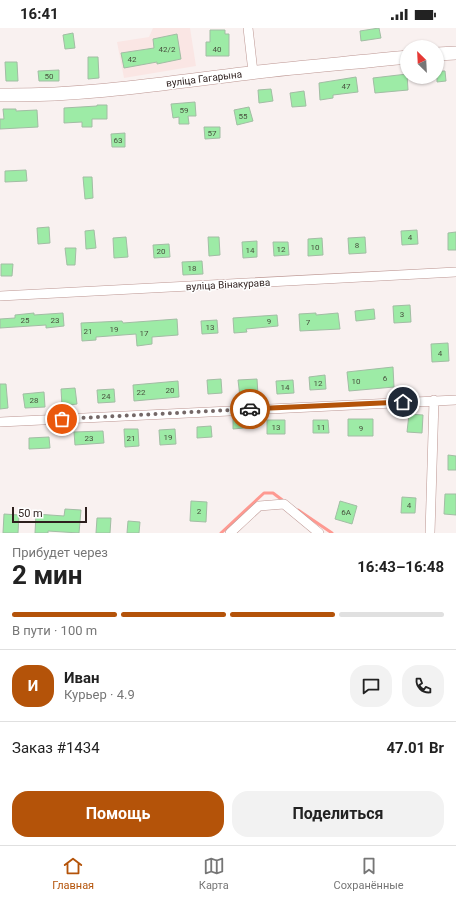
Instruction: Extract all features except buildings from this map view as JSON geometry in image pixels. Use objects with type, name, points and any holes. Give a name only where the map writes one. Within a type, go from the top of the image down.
[{"type":"street","points":[[248,28],[253,72]]},
{"type":"street","points":[[444,54],[456,53]]},
{"type":"street","name":"вуліца Гагарына","points":[[0,95],[34,95],[135,86],[253,72],[400,58]]},
{"type":"street","name":"вуліца Вінакурава","points":[[0,296],[456,272]]},
{"type":"street","points":[[430,533],[434,400]]},
{"type":"street","points":[[0,422],[456,400]]},
{"type":"street","points":[[230,533],[259,506],[284,504],[319,533]]},
{"type":"shaded area","points":[[153,28],[190,28],[196,66],[124,78],[117,42],[149,37]]},
{"type":"waterway","points":[[221,533],[264,493],[273,493],[285,502]]},
{"type":"waterway","points":[[298,510],[332,533]]},
{"type":"way so far","points":[[62,419],[250,409]]},
{"type":"route","points":[[250,409],[403,402]]}]
